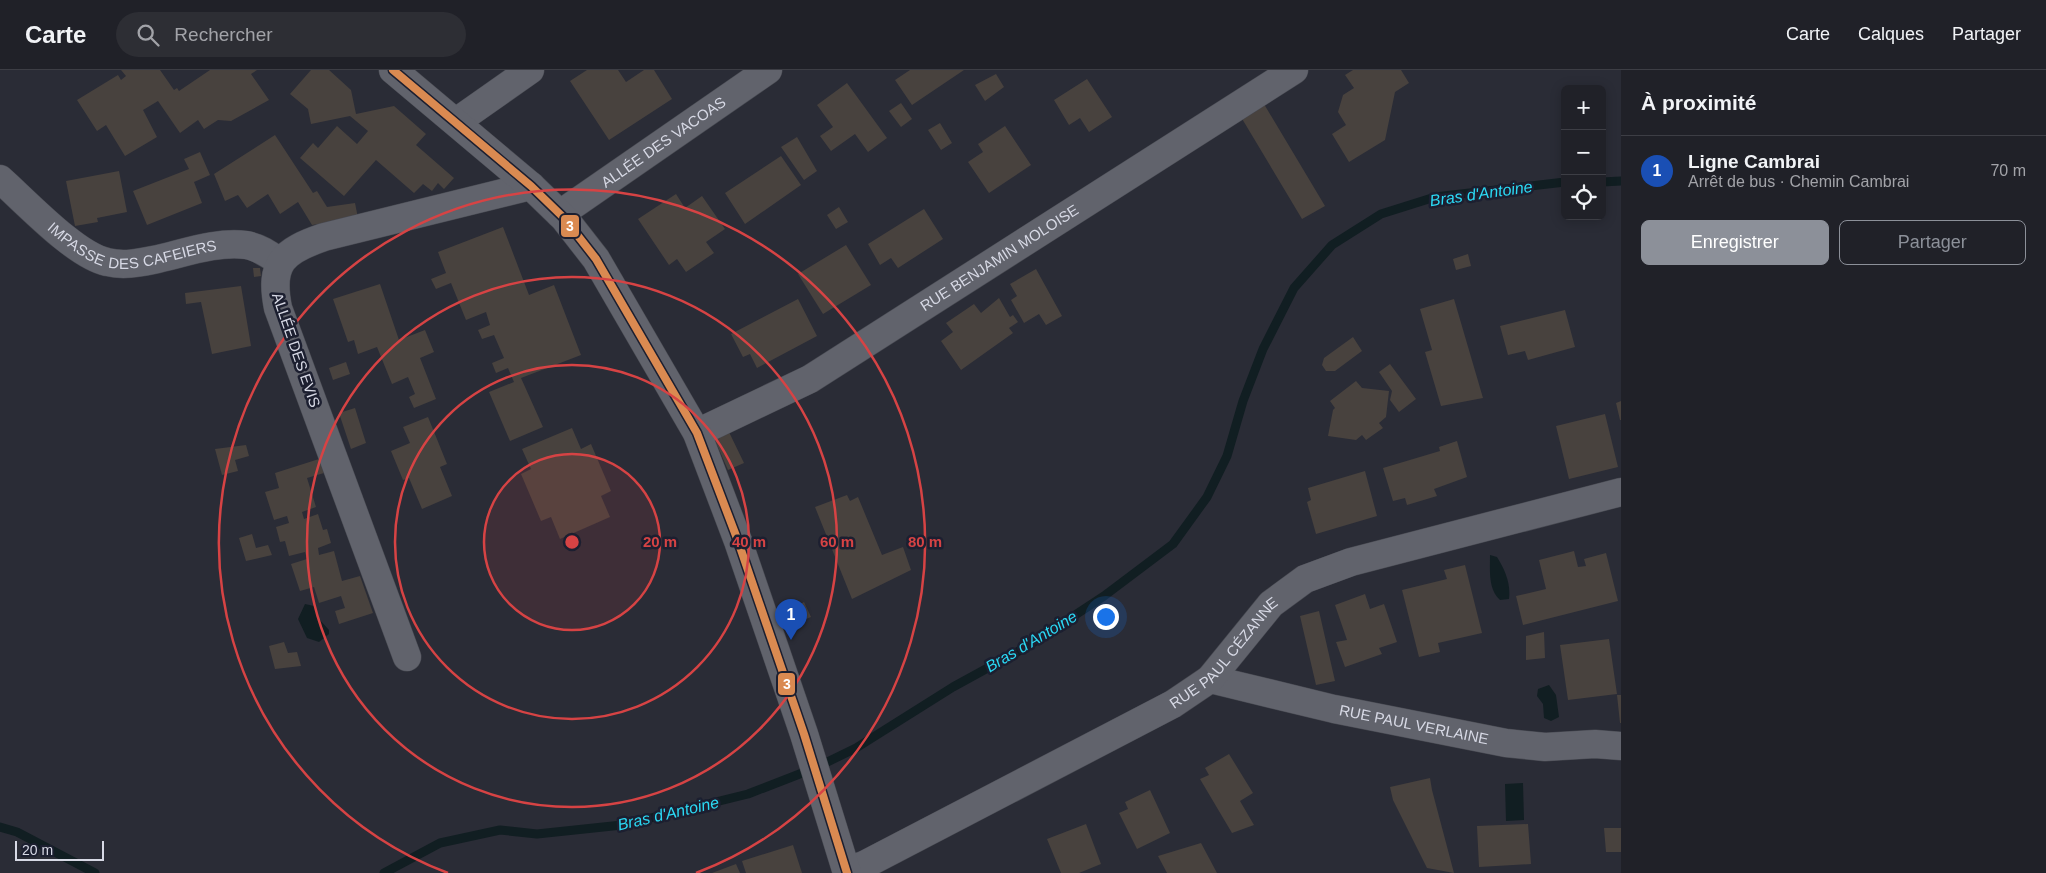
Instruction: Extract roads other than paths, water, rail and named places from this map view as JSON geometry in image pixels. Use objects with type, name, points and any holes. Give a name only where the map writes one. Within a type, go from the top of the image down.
[{"type":"street","points":[[394,70],[531,186],[560,214],[596,259],[697,433],[738,541],[804,734],[847,872]]},
{"type":"street","points":[[456,122],[530,70]]},
{"type":"street","name":"ALLÉE DES VACOAS","points":[[560,214],[768,70]]},
{"type":"street","name":"RUE BENJAMIN MOLOISE","points":[[697,433],[810,379],[1294,70]]},
{"type":"street","name":"IMPASSE DES CAFEIERS","points":[[0,179],[77,247],[107,262],[123,264],[226,245],[247,245],[266,252],[280,262]]},
{"type":"street","points":[[280,262],[300,246],[324,237],[531,186]]},
{"type":"street","name":"ALLÉE DES EVIS","points":[[280,262],[274,286],[278,308],[407,657]]},
{"type":"street","name":"RUE PAUL CÉZANNE","points":[[847,872],[864,865],[1173,704],[1210,679],[1271,604],[1305,579],[1351,562],[1621,492]]},
{"type":"street","name":"RUE PAUL VERLAINE","points":[[1210,679],[1252,691],[1334,709],[1506,743],[1545,747],[1595,744],[1621,746]]},
{"type":"waterway","name":"Bras d'Antoine","points":[[1606,182],[1621,181]]},
{"type":"waterway","name":"Bras d'Antoine","points":[[384,873],[440,843],[500,830],[537,834],[622,825],[748,794],[815,768],[856,748],[953,687],[1028,646],[1104,596],[1173,544],[1207,497],[1227,456],[1243,401],[1263,349],[1294,288],[1332,245],[1381,214],[1435,197],[1561,182]]},
{"type":"waterway","name":"Bras d'Antoine","points":[[0,827],[17,832],[95,873]]},
{"type":"place","name":"Ligne Cambrai","points":[[791,640]]}]
